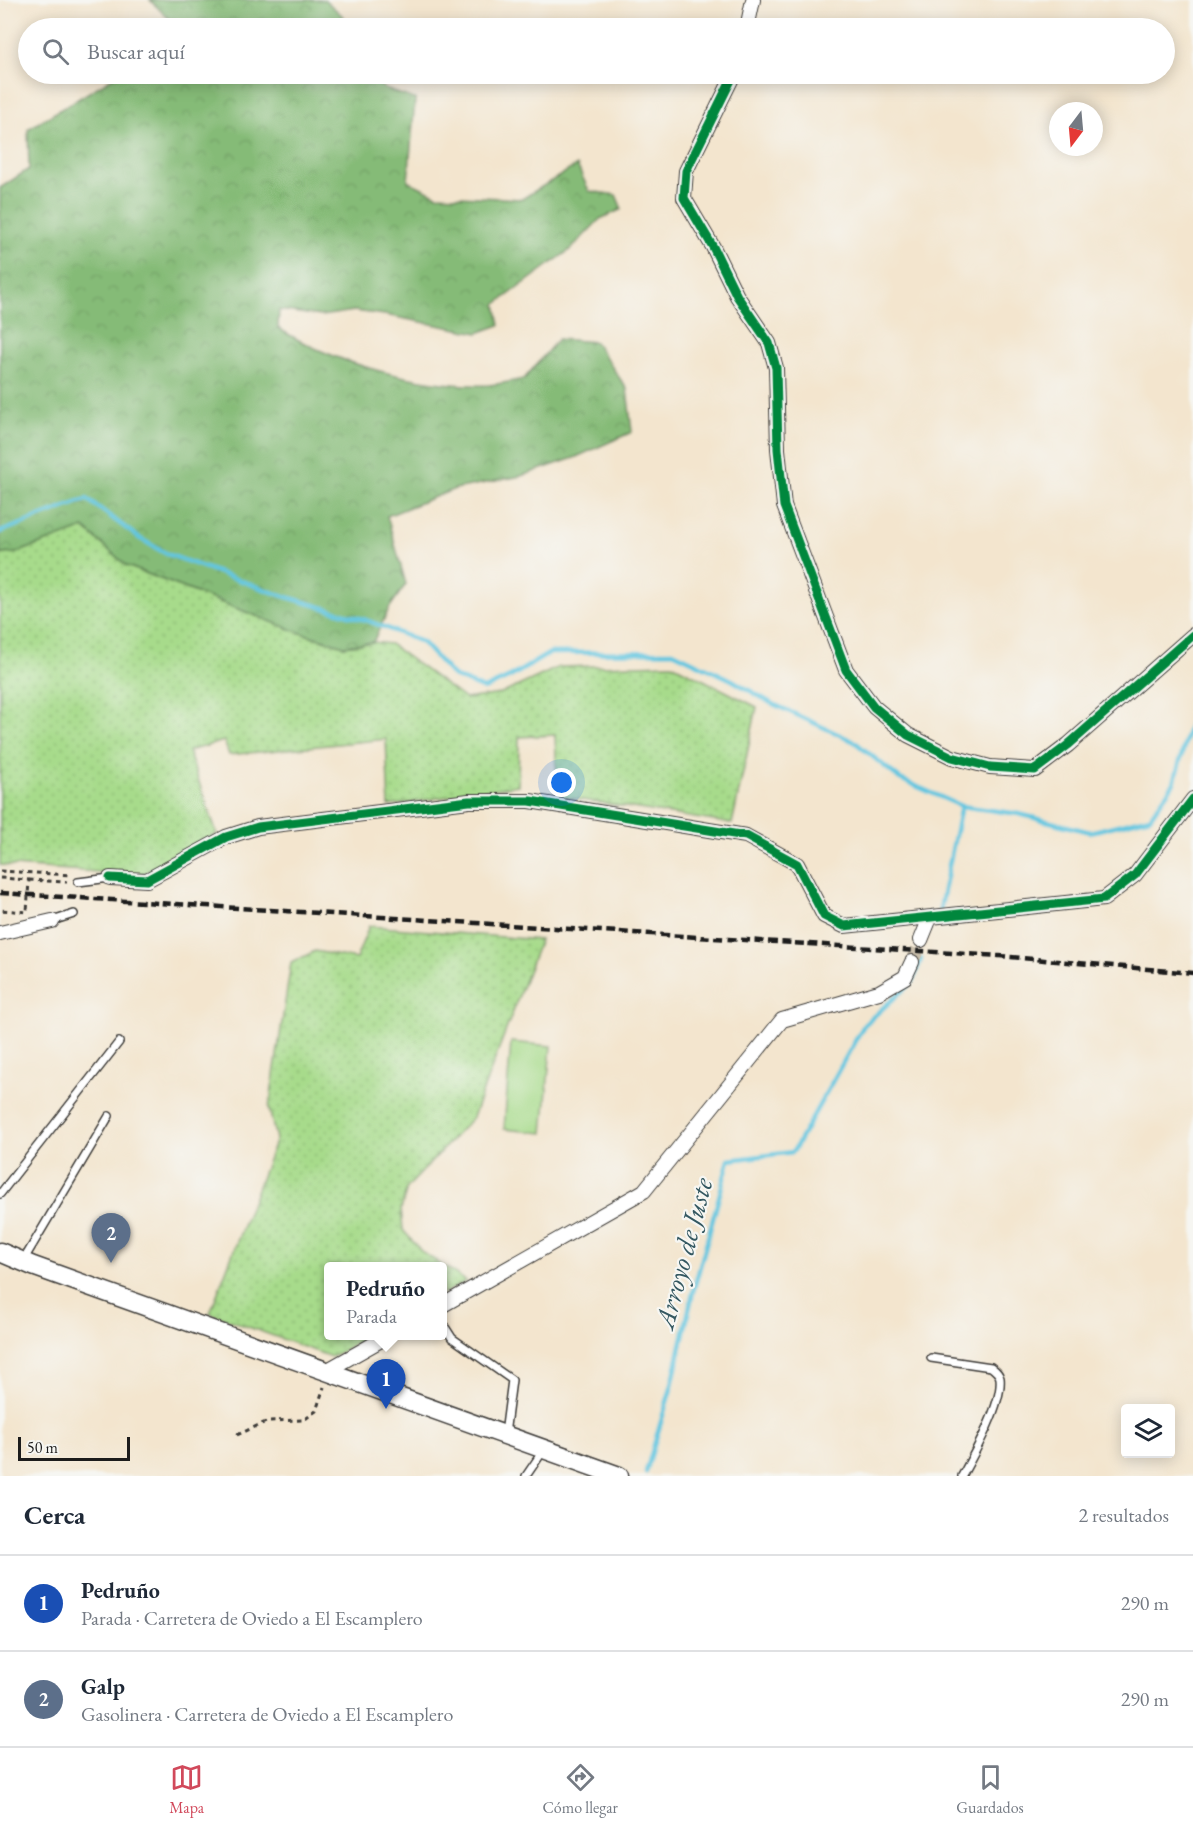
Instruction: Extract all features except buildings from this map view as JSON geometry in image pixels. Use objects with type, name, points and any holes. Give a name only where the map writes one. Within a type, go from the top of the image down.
[{"type":"street","points":[[749,18],[753,0]]},
{"type":"street","points":[[729,84],[686,171],[684,198],[713,247],[737,296],[769,343],[776,368],[778,449],[784,506],[846,670],[874,706],[908,735],[952,757],[990,767],[1035,770],[1068,745],[1193,635]]},
{"type":"street","points":[[110,878],[147,880],[226,837],[258,827],[469,801],[530,801],[746,836],[797,864],[824,916],[844,926],[1104,899],[1135,875],[1193,799]]},
{"type":"street","points":[[921,940],[930,918]]},
{"type":"street","points":[[0,933],[52,921]]},
{"type":"street","points":[[447,1303],[644,1191],[783,1020],[879,992],[905,977],[912,962]]},
{"type":"street","points":[[0,1252],[620,1476]]},
{"type":"street","points":[[326,1371],[379,1340]]},
{"type":"lane","points":[[78,879],[110,878]]},
{"type":"lane","points":[[52,921],[74,914]]},
{"type":"lane","points":[[0,1194],[119,1042]]},
{"type":"lane","points":[[23,1262],[109,1116]]},
{"type":"lane","points":[[447,1330],[452,1338],[512,1380],[505,1434]]},
{"type":"lane","points":[[931,1358],[991,1367],[998,1372],[1000,1378],[994,1407],[962,1476]]},
{"type":"lane","points":[[526,1476],[544,1448]]},
{"type":"path","points":[[0,870],[78,879]]},
{"type":"path","points":[[0,878],[78,879]]},
{"type":"path","points":[[0,910],[27,912],[29,880]]},
{"type":"path","points":[[237,1435],[268,1421],[304,1420],[316,1412],[326,1371]]},
{"type":"green space","points":[[150,0],[325,0],[344,18],[168,18]]},
{"type":"green space","points":[[102,84],[379,84],[385,89],[415,99],[408,181],[437,195],[522,199],[577,165],[589,191],[616,195],[622,209],[600,219],[571,249],[496,304],[500,325],[478,333],[354,311],[321,316],[279,310],[278,328],[325,352],[379,371],[462,385],[488,385],[524,379],[558,339],[595,342],[627,389],[632,432],[574,458],[521,476],[455,489],[387,516],[406,584],[390,607],[373,642],[344,646],[298,632],[127,566],[84,528],[16,553],[0,554],[0,188],[29,169],[28,129]]},
{"type":"green space","points":[[84,528],[127,566],[298,632],[344,646],[373,642],[390,644],[465,699],[501,694],[559,667],[672,664],[757,707],[732,824],[558,796],[555,735],[519,737],[518,785],[389,806],[386,739],[229,755],[224,741],[188,751],[217,834],[141,875],[0,865],[0,554],[16,553]]},
{"type":"green space","points":[[369,926],[540,940],[473,1117],[407,1188],[401,1209],[403,1230],[421,1251],[438,1262],[324,1262],[324,1340],[362,1340],[331,1357],[210,1313],[276,1139],[269,1108],[291,963],[315,951],[356,959]]},
{"type":"green space","points":[[511,1042],[551,1046],[543,1133],[504,1129]]},
{"type":"green space","points":[[447,1268],[466,1281],[447,1292]]},
{"type":"waterway","points":[[0,532],[87,499],[139,538],[167,554],[280,595],[366,620],[422,642],[453,676],[484,689],[510,677],[550,653],[673,652],[732,680],[771,703],[855,742],[900,779],[961,806],[1019,814],[1090,832],[1150,817],[1174,783],[1193,713]]},
{"type":"waterway","name":"Arroyo de Juste","points":[[940,910],[961,806]]},
{"type":"waterway","name":"Arroyo de Juste","points":[[646,1472],[672,1385],[693,1292],[729,1160],[793,1152],[864,1025],[913,981],[921,959]]},
{"type":"tunnel","points":[[912,962],[921,940]]},
{"type":"railway","points":[[0,893],[999,956],[1193,973]]},
{"type":"cycle path","points":[[729,84],[686,171],[684,198],[713,247],[737,296],[769,343],[776,368],[778,449],[784,506],[846,670],[874,707],[908,735],[952,757],[990,767],[1035,770],[1068,745],[1193,635]]},
{"type":"cycle path","points":[[110,878],[147,880],[226,837],[258,827],[469,801],[530,801],[746,836],[797,864],[824,916],[844,926],[1104,899],[1135,875],[1193,799]]},
{"type":"place","name":"Galp","points":[[111,1263]]},
{"type":"place","name":"Pedruño","points":[[386,1409]]}]
